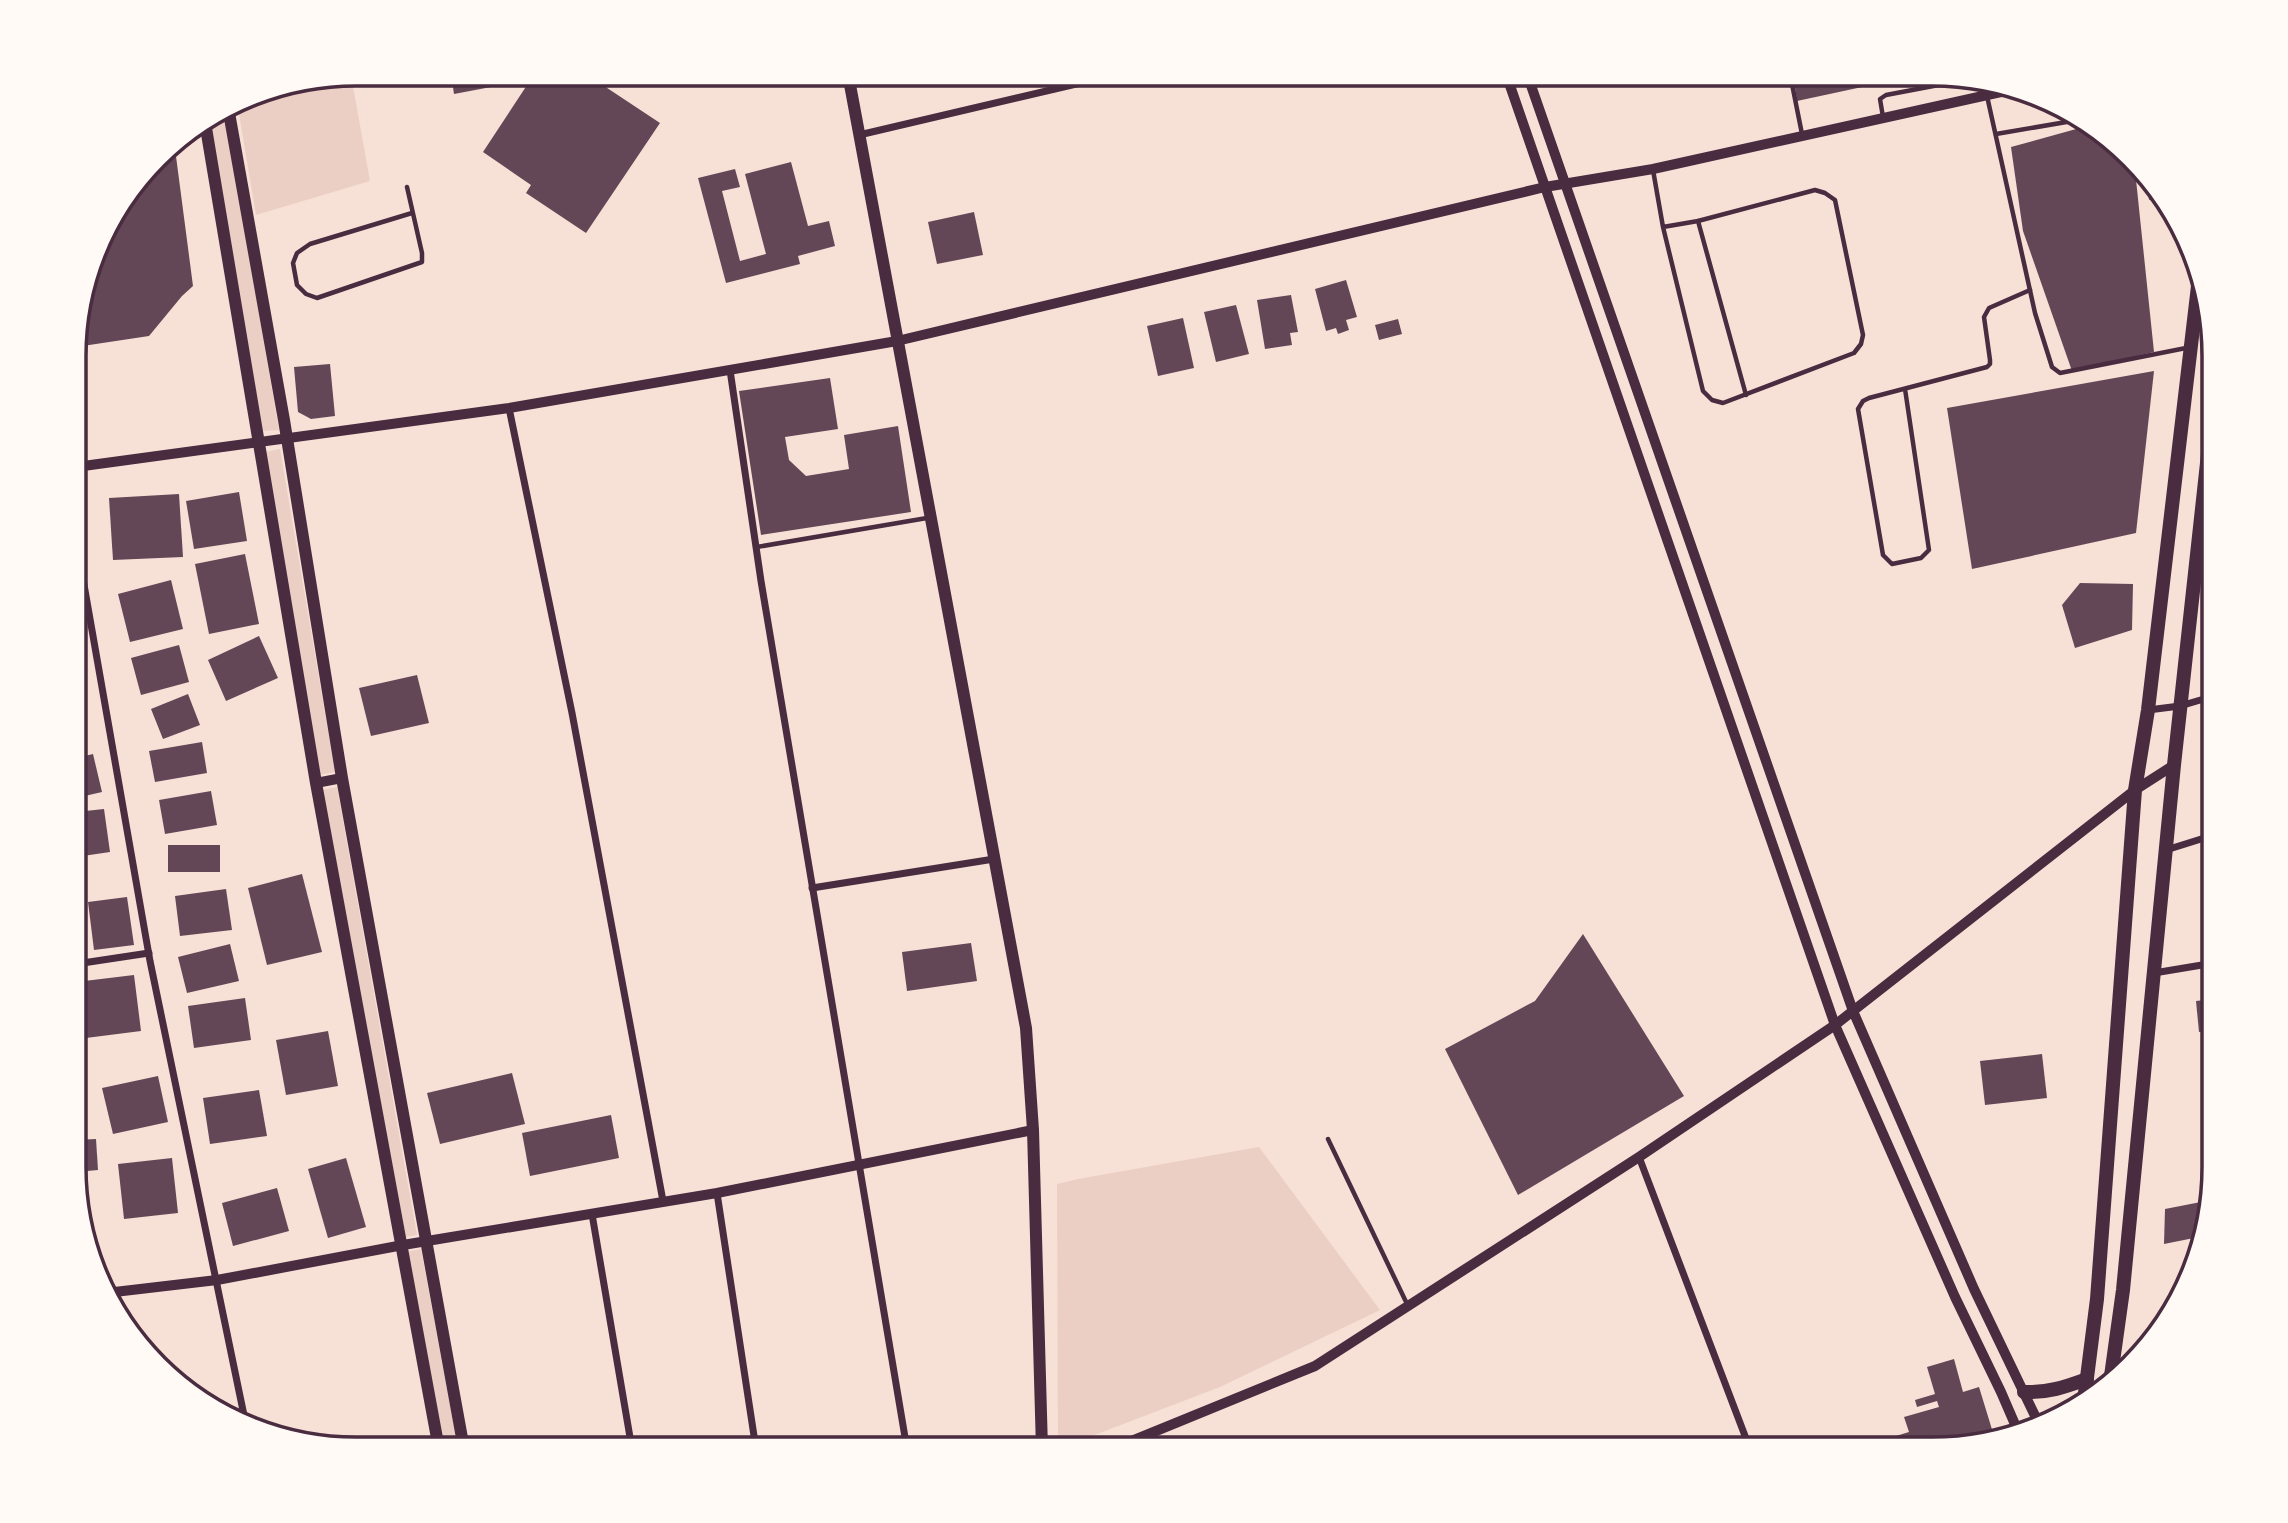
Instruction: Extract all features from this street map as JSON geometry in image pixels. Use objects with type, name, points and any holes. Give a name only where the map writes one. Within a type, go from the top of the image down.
[{"type":"main road","points":[[850,86],[1026,1028],[1032,1130],[1042,1437]]},
{"type":"main road","points":[[230,117],[287,439],[342,778],[462,1437]]},
{"type":"main road","points":[[206,131],[316,783],[437,1437]]},
{"type":"main road","points":[[2086,1389],[2097,1299],[2135,790],[2148,710],[2196,300]]},
{"type":"main road","points":[[2112,1368],[2123,1290],[2202,507]]},
{"type":"main road","points":[[2024,1392],[2058,1390],[2087,1379]]},
{"type":"street","points":[[859,135],[1068,86]]},
{"type":"street","points":[[1510,86],[1835,1025],[1955,1297],[2015,1424]]},
{"type":"street","points":[[1531,86],[1853,1011],[1974,1289],[2036,1417]]},
{"type":"street","points":[[86,466],[509,408],[897,341],[1564,182],[1653,169],[1992,93]]},
{"type":"street","points":[[730,370],[756,547],[905,1437]]},
{"type":"street","points":[[509,408],[572,713],[663,1201]]},
{"type":"street","points":[[86,596],[149,953],[244,1413]]},
{"type":"street","points":[[2148,710],[2180,706],[2202,700]]},
{"type":"street","points":[[1141,1437],[1315,1366],[1639,1157],[1835,1025],[2135,790],[2174,765]]},
{"type":"street","points":[[316,783],[342,778]]},
{"type":"street","points":[[2166,849],[2202,838]]},
{"type":"street","points":[[812,888],[994,859]]},
{"type":"street","points":[[86,962],[149,953]]},
{"type":"street","points":[[2154,973],[2202,965]]},
{"type":"street","points":[[117,1292],[217,1280],[425,1241],[717,1193],[1032,1130]]},
{"type":"street","points":[[1639,1157],[1746,1437]]},
{"type":"street","points":[[717,1193],[754,1437]]},
{"type":"street","points":[[592,1214],[630,1437]]},
{"type":"lane","points":[[1792,86],[1802,136]]},
{"type":"lane","points":[[1883,118],[1880,99],[1934,86]]},
{"type":"lane","points":[[1987,95],[2030,290],[2052,367],[2060,373],[2191,347]]},
{"type":"lane","points":[[1996,134],[2067,122]]},
{"type":"lane","points":[[1653,169],[1663,228],[1703,391],[1712,400],[1723,403],[1745,395],[1854,353],[1861,344],[1863,335],[1835,200],[1825,193],[1815,190],[1663,228]]},
{"type":"lane","points":[[407,187],[422,253],[422,262],[317,298],[306,294],[297,285],[293,263],[296,253],[310,244],[412,212]]},
{"type":"lane","points":[[1698,221],[1745,395]]},
{"type":"lane","points":[[1905,389],[1929,550],[1921,558],[1892,564],[1883,555],[1858,409],[1863,401],[1869,398],[1990,364],[1984,317],[1989,308],[2030,290]]},
{"type":"lane","points":[[756,547],[932,517]]},
{"type":"lane","points":[[1328,1139],[1408,1306]]},
{"type":"shaded area","points":[[353,86],[370,181],[256,215],[239,113],[269,100],[303,91]]},
{"type":"shaded area","points":[[226,120],[279,430],[263,431],[211,128]]},
{"type":"shaded area","points":[[280,449],[335,772],[319,775],[265,452]]},
{"type":"shaded area","points":[[337,787],[417,1235],[406,1237],[321,790]]},
{"type":"shaded area","points":[[1259,1147],[1380,1310],[1220,1387],[1089,1437],[1058,1437],[1057,1184]]},
{"type":"shaded area","points":[[421,1249],[456,1437],[440,1437],[406,1252]]},
{"type":"building","points":[[453,86],[491,87],[454,94]]},
{"type":"building","points":[[526,86],[604,86],[660,123],[586,233],[526,193],[531,185],[483,152]]},
{"type":"building","points":[[1795,86],[1867,86],[1797,101]]},
{"type":"building","points":[[2078,129],[2110,153],[2136,179],[2154,352],[2072,371],[2023,231],[2011,147]]},
{"type":"building","points":[[176,155],[193,286],[149,336],[86,345],[95,286],[114,236],[131,206]]},
{"type":"building","points":[[791,162],[808,226],[829,221],[835,246],[798,256],[800,264],[726,283],[698,178],[735,169],[740,187],[722,191],[740,261],[766,254],[745,174]]},
{"type":"building","points":[[974,212],[983,255],[937,264],[928,222]]},
{"type":"building","points":[[1346,280],[1357,317],[1346,320],[1349,330],[1338,334],[1336,328],[1326,331],[1315,289]]},
{"type":"building","points":[[1291,295],[1298,332],[1290,333],[1292,345],[1265,349],[1257,300]]},
{"type":"building","points":[[1236,305],[1249,354],[1216,362],[1204,312]]},
{"type":"building","points":[[1183,318],[1194,368],[1158,376],[1147,326]]},
{"type":"building","points":[[1398,319],[1402,334],[1379,340],[1375,325]]},
{"type":"building","points":[[330,364],[335,416],[311,419],[298,412],[294,367]]},
{"type":"building","points":[[2154,371],[2136,533],[1972,569],[1947,408]]},
{"type":"building","points":[[830,378],[838,429],[785,437],[789,460],[806,476],[849,469],[844,435],[898,426],[911,512],[761,535],[739,391]]},
{"type":"building","points":[[239,492],[247,541],[194,549],[186,501]]},
{"type":"building","points":[[179,494],[183,557],[113,560],[109,498]]},
{"type":"building","points":[[245,554],[259,624],[209,634],[195,564]]},
{"type":"building","points":[[171,580],[183,629],[130,642],[118,594]]},
{"type":"building","points":[[2080,583],[2133,584],[2132,630],[2075,648],[2062,605]]},
{"type":"building","points":[[259,636],[278,678],[226,701],[208,660]]},
{"type":"building","points":[[179,645],[189,682],[141,695],[131,658]]},
{"type":"building","points":[[417,675],[429,723],[371,736],[359,688]]},
{"type":"building","points":[[188,694],[200,725],[163,739],[151,709]]},
{"type":"building","points":[[202,742],[207,773],[155,782],[149,751]]},
{"type":"building","points":[[93,754],[102,792],[86,796],[86,756]]},
{"type":"building","points":[[211,791],[217,825],[165,834],[159,800]]},
{"type":"building","points":[[104,809],[110,852],[86,856],[86,811]]},
{"type":"building","points":[[168,845],[220,845],[220,872],[168,872]]},
{"type":"building","points":[[302,874],[322,952],[267,965],[248,888]]},
{"type":"building","points":[[226,889],[232,930],[180,936],[175,896]]},
{"type":"building","points":[[127,897],[134,945],[94,950],[88,902]]},
{"type":"building","points":[[1583,934],[1684,1096],[1518,1195],[1445,1049],[1535,1001]]},
{"type":"building","points":[[971,943],[977,981],[907,991],[902,952]]},
{"type":"building","points":[[230,944],[239,981],[187,993],[178,957]]},
{"type":"building","points":[[134,975],[141,1031],[86,1038],[86,981]]},
{"type":"building","points":[[245,998],[251,1040],[194,1048],[188,1006]]},
{"type":"building","points":[[2202,1000],[2202,1032],[2199,1032],[2196,1001]]},
{"type":"building","points":[[328,1031],[338,1086],[286,1095],[276,1040]]},
{"type":"building","points":[[2042,1054],[2047,1098],[1985,1105],[1980,1061]]},
{"type":"building","points":[[512,1073],[525,1124],[440,1144],[427,1093]]},
{"type":"building","points":[[158,1076],[168,1122],[113,1134],[102,1088]]},
{"type":"building","points":[[259,1090],[267,1136],[210,1144],[203,1098]]},
{"type":"building","points":[[611,1115],[619,1158],[530,1176],[522,1133]]},
{"type":"building","points":[[96,1139],[98,1170],[86,1171],[86,1140]]},
{"type":"building","points":[[172,1158],[178,1213],[124,1219],[118,1164]]},
{"type":"building","points":[[346,1158],[366,1227],[328,1238],[308,1169]]},
{"type":"building","points":[[277,1188],[289,1231],[233,1246],[222,1203]]},
{"type":"building","points":[[2200,1202],[2193,1238],[2164,1244],[2165,1209]]},
{"type":"building","points":[[1954,1359],[1963,1392],[1979,1387],[1992,1430],[1950,1437],[1893,1437],[1909,1432],[1904,1417],[1939,1407],[1937,1401],[1917,1407],[1915,1400],[1935,1394],[1927,1367]]}]
